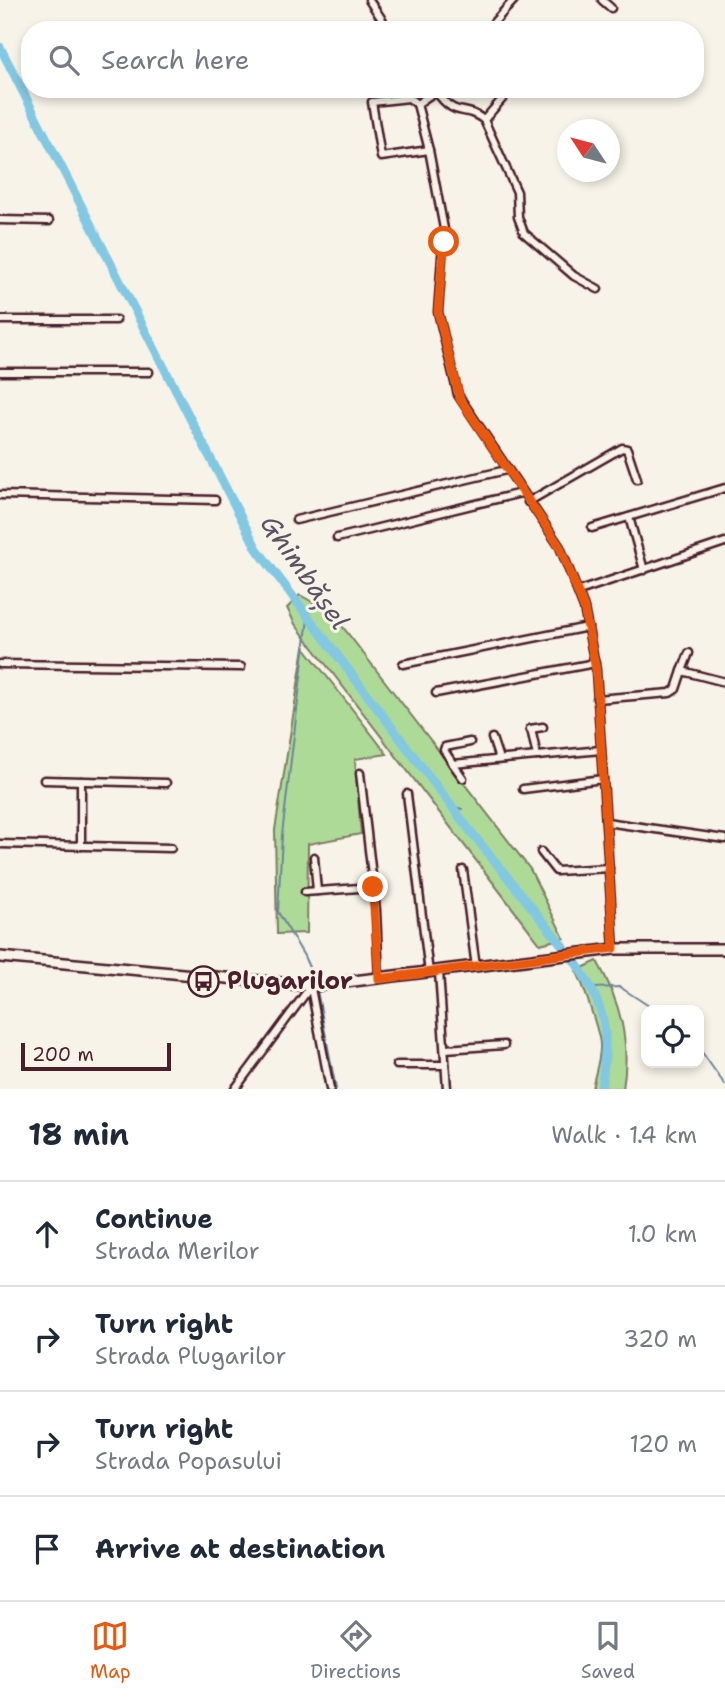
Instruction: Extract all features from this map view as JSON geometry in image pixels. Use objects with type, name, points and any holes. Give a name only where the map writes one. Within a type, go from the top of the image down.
[{"type":"street","points":[[369,0],[383,21]]},
{"type":"street","points":[[495,21],[514,0]]},
{"type":"street","points":[[602,0],[611,8]]},
{"type":"street","points":[[429,150],[381,157],[373,101],[409,98],[417,104],[429,150],[444,229],[438,316],[460,399],[560,547],[579,590],[595,663],[614,948]]},
{"type":"street","points":[[417,104],[424,98]]},
{"type":"street","points":[[439,98],[451,109],[476,114],[484,120],[517,192],[518,218],[523,233],[574,276],[598,289]]},
{"type":"street","points":[[484,120],[503,98]]},
{"type":"street","points":[[0,220],[49,221]]},
{"type":"street","points":[[0,320],[116,320]]},
{"type":"street","points":[[0,372],[149,372]]},
{"type":"street","points":[[528,502],[622,448],[627,449],[637,479]]},
{"type":"street","points":[[296,520],[506,470]]},
{"type":"street","points":[[592,528],[725,488]]},
{"type":"street","points":[[337,538],[521,493]]},
{"type":"street","points":[[0,495],[215,500]]},
{"type":"street","points":[[629,517],[644,570]]},
{"type":"street","points":[[579,590],[725,542]]},
{"type":"street","points":[[403,664],[588,627]]},
{"type":"street","points":[[597,699],[670,693],[676,689],[689,653]]},
{"type":"street","points":[[436,693],[595,663]]},
{"type":"street","points":[[0,664],[241,667]]},
{"type":"street","points":[[682,671],[725,682]]},
{"type":"street","points":[[537,756],[530,729],[543,727]]},
{"type":"street","points":[[492,738],[499,759]]},
{"type":"street","points":[[463,778],[443,748],[470,742]]},
{"type":"street","points":[[453,764],[601,750]]},
{"type":"street","points":[[360,773],[373,887],[379,979]]},
{"type":"street","points":[[523,789],[603,779]]},
{"type":"street","points":[[44,780],[166,783]]},
{"type":"street","points":[[80,846],[81,781]]},
{"type":"street","points":[[407,794],[445,1049],[447,1089]]},
{"type":"street","points":[[607,822],[725,839]]},
{"type":"street","points":[[0,844],[172,848]]},
{"type":"street","points":[[541,852],[556,871],[609,868]]},
{"type":"street","points":[[314,857],[317,891]]},
{"type":"street","points":[[463,870],[475,967]]},
{"type":"street","points":[[305,892],[373,887]]},
{"type":"street","points":[[0,957],[315,986],[614,948],[725,949]]},
{"type":"street","points":[[235,1089],[315,986]]},
{"type":"street","points":[[315,986],[330,1089]]},
{"type":"street","points":[[445,1049],[503,1045]]},
{"type":"street","points":[[397,1065],[445,1065]]},
{"type":"green space","points":[[300,595],[332,613],[530,869],[564,938],[540,944],[295,624],[287,608]]},
{"type":"green space","points":[[304,647],[387,754],[355,759],[361,834],[308,844],[307,933],[277,934],[275,830]]},
{"type":"green space","points":[[597,961],[612,991],[622,1022],[626,1055],[623,1089],[592,1089],[600,1045],[594,1019],[576,971]]},
{"type":"waterway","name":"Ghimbășel","points":[[0,47],[21,88]]},
{"type":"waterway","name":"Ghimbășel","points":[[26,98],[257,549],[468,828],[585,977],[603,1021],[605,1051],[601,1089]]},
{"type":"waterway","points":[[308,618],[282,835],[278,912],[304,956],[315,981]]},
{"type":"waterway","name":"Ghimbășel","points":[[451,806],[462,809]]},
{"type":"waterway","points":[[592,988],[620,987],[647,1005]]},
{"type":"waterway","points":[[317,990],[336,1089]]},
{"type":"waterway","points":[[704,1055],[725,1085]]},
{"type":"place","name":"Plugarilor","points":[[204,981]]},
{"type":"route","points":[[373,887],[379,979],[614,948],[596,670],[584,608],[560,547],[460,399],[438,316],[444,242]]}]
